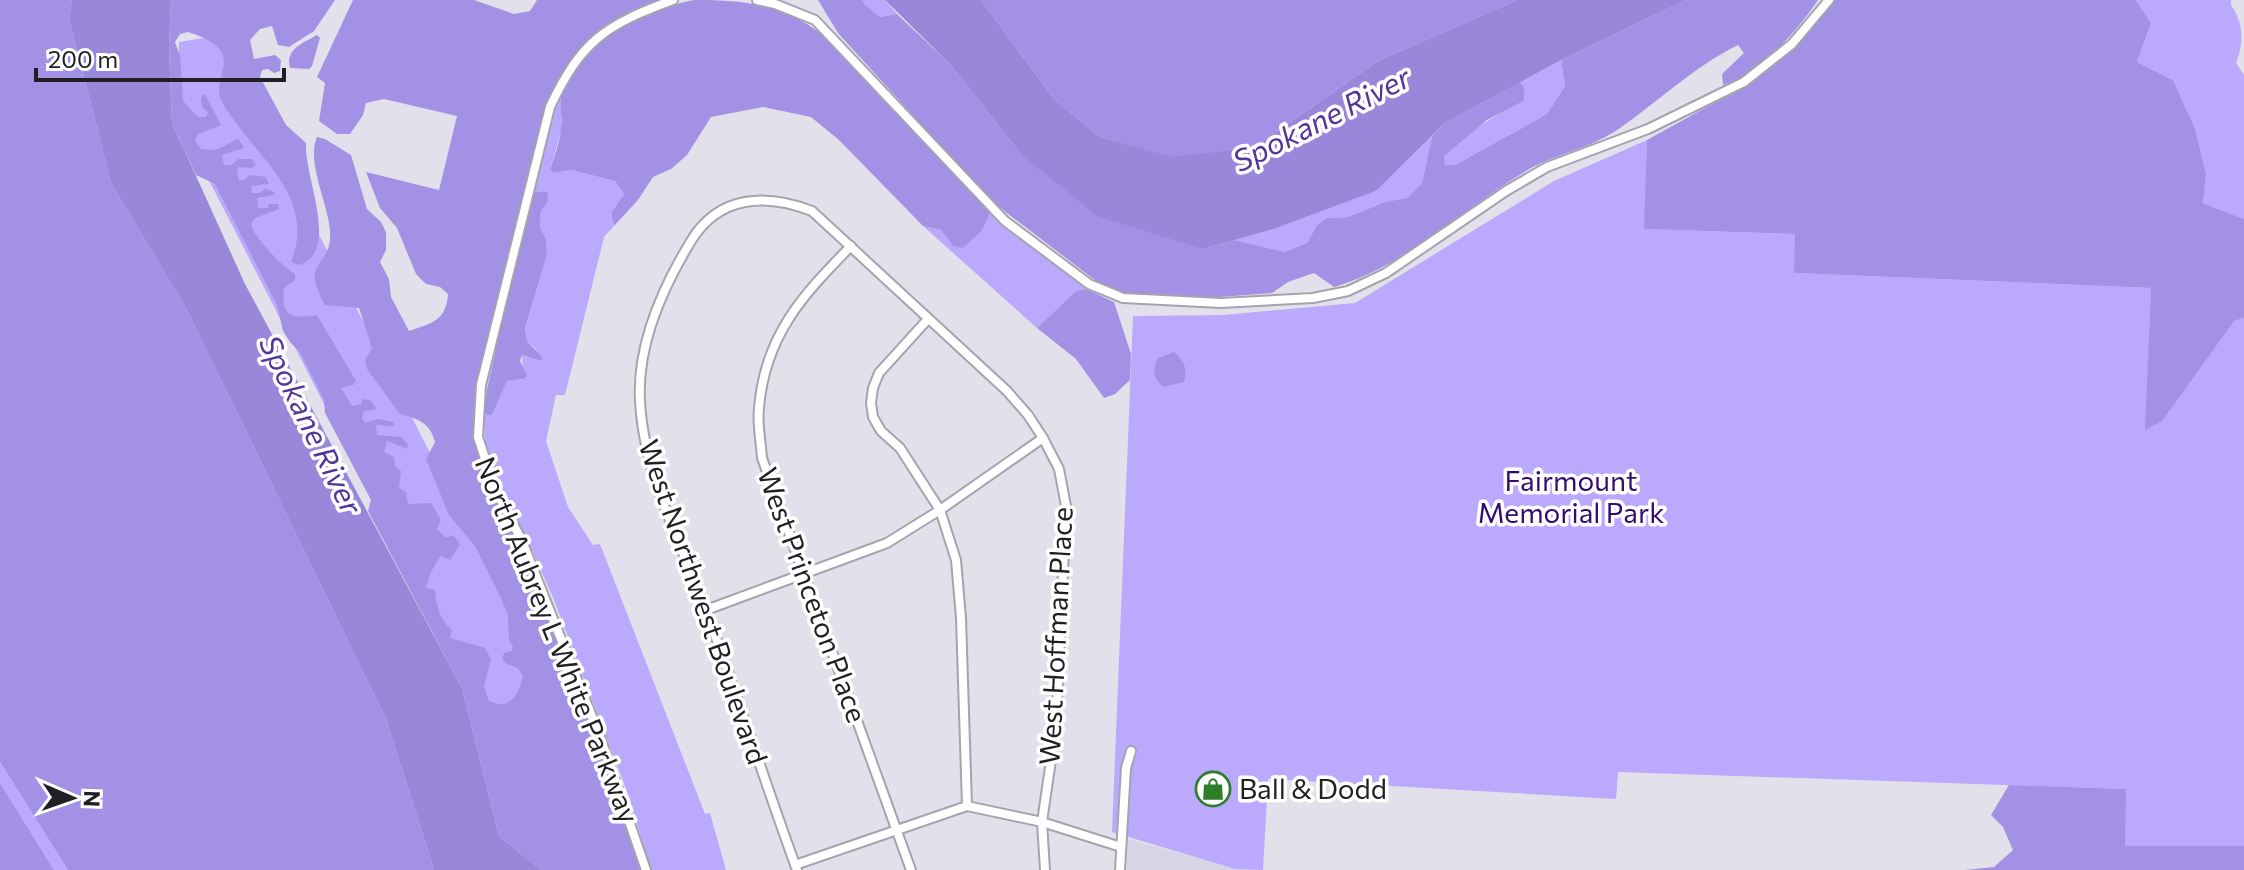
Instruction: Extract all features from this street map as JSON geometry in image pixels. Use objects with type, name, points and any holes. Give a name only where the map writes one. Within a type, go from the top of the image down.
[{"type":"street","name":"North Aubrey L White Parkway","points":[[646,870],[600,737],[522,541],[495,489],[478,437],[481,385],[550,107],[565,76],[592,40],[634,14],[673,0]]},
{"type":"street","points":[[757,0],[815,20],[1005,221],[1089,284],[1123,298],[1221,303],[1313,298],[1348,291],[1386,273],[1506,191],[1547,167],[1648,129],[1744,82],[1792,44],[1829,0]]},
{"type":"street","name":"West Northwest Boulevard","points":[[796,867],[706,610],[661,494],[644,437],[640,399],[641,362],[662,295],[700,226],[728,206],[760,199],[789,201],[812,211],[851,246]]},
{"type":"street","name":"West Hoffman Place","points":[[851,246],[1007,391],[1028,415],[1059,469],[1066,506],[1056,726],[1042,822],[1045,870]]},
{"type":"street","name":"West Princeton Place","points":[[851,246],[802,296],[788,316],[769,359],[759,409],[762,458],[911,870]]},
{"type":"street","points":[[928,319],[879,373],[871,403],[873,417],[881,431],[900,448],[940,510],[956,560],[961,618],[967,806]]},
{"type":"street","points":[[706,610],[887,543],[1043,438]]},
{"type":"street","points":[[1120,870],[1126,768],[1131,751]]},
{"type":"street","points":[[796,867],[895,829],[967,806],[1042,822],[1121,847]]},
{"type":"shaded area","points":[[0,0],[72,0],[69,19],[111,183],[186,308],[386,719],[434,870],[68,870],[0,762]]},
{"type":"shaded area","points":[[171,0],[335,0],[314,31],[289,47],[278,45],[272,26],[260,29],[250,40],[254,59],[275,55],[281,60],[280,71],[262,70],[260,77],[286,125],[306,143],[319,229],[318,245],[311,257],[299,265],[291,262],[297,238],[296,216],[289,195],[222,102],[219,93],[223,56],[207,40],[188,32],[180,34],[175,42],[180,56],[183,101],[198,117],[206,117],[208,113],[202,107],[201,97],[205,94],[221,125],[198,134],[195,141],[201,149],[217,149],[238,139],[244,148],[222,155],[224,165],[232,165],[238,159],[252,159],[256,165],[252,168],[238,167],[239,180],[245,180],[249,175],[266,177],[269,184],[251,186],[252,193],[266,189],[274,192],[274,195],[257,198],[258,208],[278,204],[279,209],[255,218],[251,224],[270,252],[295,274],[295,280],[284,288],[286,310],[301,317],[317,315],[356,381],[341,388],[352,406],[361,404],[363,399],[370,400],[377,409],[364,411],[362,418],[365,423],[378,419],[393,422],[394,426],[376,425],[377,435],[401,437],[408,444],[407,449],[387,441],[384,452],[394,457],[395,466],[401,471],[399,488],[406,492],[408,504],[431,503],[441,520],[437,529],[446,538],[453,535],[460,544],[450,560],[440,556],[426,588],[435,590],[439,612],[452,630],[450,638],[485,648],[491,659],[484,686],[489,701],[503,704],[516,695],[523,676],[518,668],[502,659],[504,653],[512,651],[513,647],[509,640],[508,615],[475,546],[449,515],[426,459],[435,442],[433,435],[422,422],[400,414],[367,369],[365,360],[372,348],[359,308],[325,305],[315,279],[330,243],[330,230],[314,158],[317,137],[351,155],[367,209],[381,222],[386,232],[386,250],[380,262],[389,279],[391,297],[409,331],[431,323],[441,315],[448,294],[440,287],[426,284],[416,274],[397,228],[380,208],[366,172],[439,190],[457,116],[384,99],[366,103],[363,115],[350,134],[337,134],[319,121],[325,83],[317,77],[353,0],[474,0],[514,14],[530,11],[537,0],[665,0],[623,17],[592,38],[569,66],[547,106],[491,330],[476,437],[485,476],[523,548],[598,738],[643,870],[541,870],[499,836],[462,688],[368,511],[371,500],[325,413],[324,400],[300,352],[283,331],[277,305],[215,184],[196,175],[172,123]]},
{"type":"shaded area","points":[[695,0],[756,4],[790,15],[823,35],[840,49],[990,213],[983,229],[963,248],[953,246],[941,230],[923,226],[839,140],[811,117],[763,107],[711,117],[687,155],[671,169],[653,177],[638,200],[614,226],[611,213],[624,194],[615,181],[571,170],[554,173],[550,170],[559,139],[561,97],[579,60],[614,31],[655,11]]},
{"type":"shaded area","points":[[818,0],[862,0],[880,17],[897,14],[950,64],[1020,153],[1203,249],[1235,240],[1285,252],[1307,243],[1317,225],[1327,218],[1348,217],[1385,202],[1408,198],[1422,183],[1432,136],[1445,123],[1520,82],[1524,87],[1524,101],[1487,120],[1444,156],[1445,165],[1455,165],[1547,114],[1565,86],[1561,60],[1686,0],[1818,0],[1800,25],[1764,62],[1737,80],[1723,85],[1722,74],[1744,53],[1738,45],[1706,64],[1614,132],[1531,168],[1387,265],[1334,287],[1314,273],[1288,282],[1272,293],[1207,298],[1123,294],[1096,281],[990,200],[838,33]]},
{"type":"shaded area","points":[[981,0],[1517,0],[1378,61],[1253,148],[1172,158],[1100,137],[1053,98]]},
{"type":"shaded area","points":[[1834,0],[2136,0],[2151,23],[2137,62],[2173,80],[2195,128],[2206,174],[2203,203],[2244,219],[2244,318],[2234,321],[2162,421],[2145,430],[2151,288],[1794,273],[1795,234],[1644,229],[1647,140],[1743,87],[1795,48]]},
{"type":"shaded area","points":[[317,35],[320,38],[312,66],[309,69],[290,68],[293,51]]},
{"type":"shaded area","points":[[536,192],[547,192],[548,195],[541,210],[540,228],[546,239],[547,255],[525,328],[527,341],[543,358],[541,361],[522,355],[520,361],[527,376],[507,381],[492,415],[487,415],[484,411],[487,389],[529,200]]},
{"type":"shaded area","points":[[1086,289],[1114,302],[1131,354],[1130,380],[1115,394],[1104,398],[1076,359],[1037,328],[1076,291]]},
{"type":"shaded area","points":[[1174,352],[1184,366],[1184,382],[1163,387],[1154,370],[1158,358]]},
{"type":"shaded area","points":[[0,783],[54,870],[0,870]]},
{"type":"shaded area","points":[[2009,785],[2126,789],[2125,846],[2244,846],[2244,870],[1965,870],[1994,867],[2013,850],[2003,827],[1991,815]]},
{"type":"shaded area","points":[[1128,839],[1235,869],[1245,870],[1127,870]]},
{"type":"green space","points":[[862,0],[885,0],[897,14],[880,17]]},
{"type":"green space","points":[[2136,0],[2231,0],[2241,34],[2236,63],[2244,75],[2244,219],[2203,203],[2206,174],[2195,128],[2173,80],[2137,62],[2151,23]]},
{"type":"green space","points":[[233,33],[251,101],[547,683],[491,729],[178,120],[179,42]]},
{"type":"green space","points":[[1561,60],[1565,86],[1547,114],[1455,165],[1445,165],[1443,157],[1461,140],[1524,101],[1524,87],[1520,82]]},
{"type":"green space","points":[[560,97],[562,128],[550,170],[554,173],[571,170],[615,181],[624,194],[611,213],[614,226],[604,237],[565,395],[556,395],[546,441],[568,507],[593,545],[600,544],[705,814],[710,813],[726,870],[651,870],[628,794],[552,595],[492,472],[485,451],[484,411],[487,415],[492,414],[507,381],[523,379],[522,355],[540,361],[536,349],[527,341],[525,328],[547,255],[546,239],[540,229],[541,210],[529,200]]},
{"type":"green space","points":[[1432,136],[1422,183],[1408,199],[1385,202],[1348,217],[1327,218],[1317,225],[1307,243],[1285,252],[1235,240],[1274,229],[1376,191]]},
{"type":"green space","name":"Fairmount Memorial Park","points":[[1647,140],[1645,229],[1796,234],[1794,273],[2151,288],[2146,429],[2234,321],[2244,318],[2244,846],[2125,847],[2125,789],[1618,772],[1616,799],[1268,779],[1263,870],[1235,869],[1112,832],[1133,316],[1223,315],[1355,303],[1554,181]]},
{"type":"green space","points":[[990,213],[1086,289],[1076,291],[1037,328],[923,226],[941,230],[953,246],[983,229]]},
{"type":"green space","points":[[0,762],[68,870],[54,870],[0,783]]},
{"type":"water","name":"Spokane River","points":[[72,0],[171,0],[172,123],[245,284],[462,688],[499,836],[541,870],[434,870],[386,719],[186,308],[111,183],[69,19]]},
{"type":"water","name":"Spokane River","points":[[885,0],[981,0],[1053,98],[1100,137],[1172,157],[1253,148],[1378,61],[1517,0],[1686,0],[1561,60],[1445,123],[1376,191],[1274,229],[1203,249],[1097,216],[1020,153],[950,64]]},
{"type":"place","name":"Ball & Dodd","points":[[1213,789]]}]
